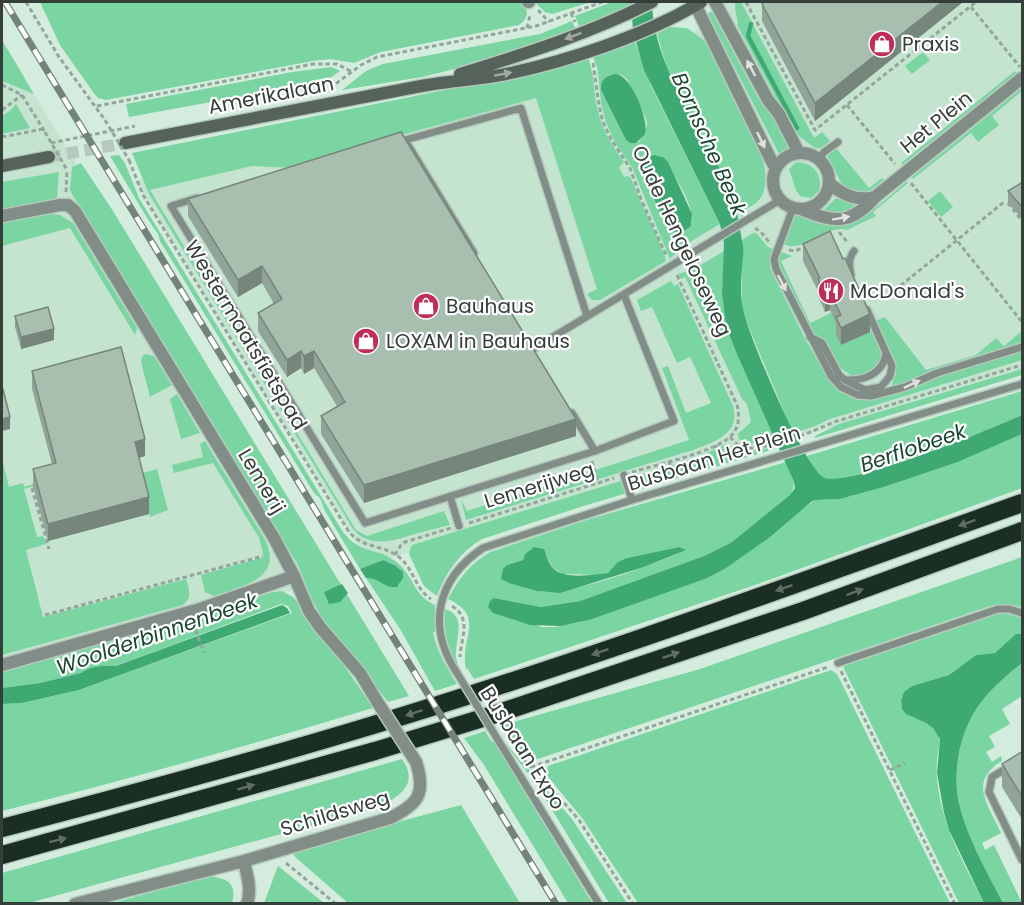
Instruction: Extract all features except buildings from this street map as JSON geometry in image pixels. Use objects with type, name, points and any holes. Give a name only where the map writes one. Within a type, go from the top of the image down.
[{"type":"highway","points":[[2,828],[223,769],[485,690],[709,615],[1023,503]]},
{"type":"highway","points":[[2,855],[352,757],[496,714],[803,611],[1018,533]]},
{"type":"main road","name":"Amerikalaan","points":[[424,85],[532,51],[652,2]]},
{"type":"main road","name":"Amerikalaan","points":[[125,143],[424,85],[504,74],[530,68],[659,24],[697,3]]},
{"type":"main road","points":[[2,166],[48,157]]},
{"type":"street","points":[[715,2],[799,153]]},
{"type":"street","points":[[726,2],[726,21]]},
{"type":"street","points":[[697,3],[776,168]]},
{"type":"street","name":"Het Plein","points":[[798,209],[825,219],[842,219],[859,213],[875,197],[1023,78]]},
{"type":"street","points":[[799,153],[807,153],[819,159],[828,170],[830,184],[827,193],[822,201],[810,208],[798,209],[780,200],[773,183],[776,168],[784,159],[799,153]]},
{"type":"street","points":[[830,184],[853,198],[875,197]]},
{"type":"street","points":[[2,216],[68,205]]},
{"type":"street","name":"Lemerij","points":[[68,205],[81,219],[274,538],[294,576]]},
{"type":"street","points":[[2,665],[200,609],[294,576]]},
{"type":"street","name":"Schildsweg","points":[[75,903],[244,861],[390,818],[407,810],[417,799],[421,784],[416,762],[360,673],[315,619],[294,576]]},
{"type":"street","points":[[244,861],[250,896],[247,903]]},
{"type":"lane","points":[[394,143],[521,108],[587,316]]},
{"type":"lane","points":[[405,140],[477,256]]},
{"type":"lane","points":[[819,159],[824,152],[838,142]]},
{"type":"lane","points":[[202,197],[171,206],[365,523],[595,451],[674,421],[624,295]]},
{"type":"lane","points":[[533,349],[780,200]]},
{"type":"lane","points":[[798,209],[774,259],[776,269],[810,337],[837,383],[847,391],[866,396],[905,387],[937,373],[1023,347]]},
{"type":"lane","points":[[854,251],[849,264],[850,275],[855,284]]},
{"type":"lane","points":[[810,337],[822,343],[839,375],[845,380],[865,390],[881,387],[887,382],[892,371],[886,351],[864,304]]},
{"type":"lane","points":[[527,340],[538,358]]},
{"type":"lane","points":[[845,380],[859,380],[871,375],[884,363],[886,351]]},
{"type":"lane","name":"Busbaan Het Plein","points":[[441,602],[464,562],[483,548],[632,500],[1023,384]]},
{"type":"lane","points":[[569,409],[595,451]]},
{"type":"lane","points":[[624,475],[632,500]]},
{"type":"lane","points":[[450,496],[459,526]]},
{"type":"lane","name":"Busbaan Expo","points":[[441,602],[439,619],[446,656],[599,903]]},
{"type":"lane","points":[[838,663],[998,609],[1023,613]]},
{"type":"lane","points":[[1023,759],[992,777],[989,792],[1023,860]]},
{"type":"path","name":"Westermaatsfietspad","points":[[26,2],[59,57],[97,106],[129,160],[143,195],[347,529],[362,543],[395,555]]},
{"type":"path","points":[[326,89],[331,88],[377,57],[536,26],[602,2]]},
{"type":"path","points":[[746,2],[815,130],[976,2]]},
{"type":"path","points":[[971,6],[1023,71]]},
{"type":"path","name":"Oude Hengeloseweg","points":[[591,59],[596,71],[603,122],[630,168],[641,199],[662,241],[671,266],[737,405],[739,421],[730,436]]},
{"type":"path","points":[[97,106],[313,64],[337,64],[352,72]]},
{"type":"path","points":[[2,86],[22,95],[67,170],[68,205]]},
{"type":"path","points":[[2,110],[22,95]]},
{"type":"path","points":[[848,105],[1023,322]]},
{"type":"path","points":[[41,145],[140,125]]},
{"type":"path","points":[[2,137],[44,130]]},
{"type":"path","points":[[889,295],[1006,202],[1023,221]]},
{"type":"path","points":[[746,220],[761,231],[769,242],[795,251],[808,245]]},
{"type":"path","points":[[834,234],[840,232],[854,251]]},
{"type":"path","points":[[730,436],[741,447],[773,444],[815,432],[834,422],[1023,365]]},
{"type":"path","name":"Lemerijweg","points":[[395,555],[405,542],[712,447],[730,436]]},
{"type":"path","points":[[595,451],[592,459],[598,483]]},
{"type":"path","points":[[669,461],[672,472]]},
{"type":"path","points":[[32,488],[49,549]]},
{"type":"path","points":[[45,615],[263,556]]},
{"type":"path","points":[[198,636],[204,653]]},
{"type":"path","points":[[633,903],[579,820],[560,796],[531,767],[838,663],[955,903]]},
{"type":"path","points":[[890,770],[905,763]]},
{"type":"path","points":[[278,851],[284,862],[336,903]]},
{"type":"shaded area","points":[[40,2],[521,2],[527,14],[525,20],[519,25],[381,52],[354,63],[331,59],[313,61],[106,100],[98,98],[60,45]]},
{"type":"shaded area","points":[[534,2],[591,2],[552,14],[545,12]]},
{"type":"shaded area","points":[[612,2],[631,2],[631,4],[622,9],[623,11],[580,29],[575,16]]},
{"type":"shaded area","points":[[631,2],[652,2],[655,28],[662,54],[732,197],[743,246],[741,294],[747,323],[778,400],[816,470],[825,478],[862,474],[922,455],[1022,415],[1022,434],[958,462],[884,487],[840,499],[815,500],[770,537],[726,568],[705,579],[589,620],[561,626],[530,625],[493,613],[488,607],[490,601],[494,598],[541,607],[580,601],[704,556],[732,542],[790,495],[795,488],[726,326],[722,294],[724,243],[720,224],[644,70],[633,31]]},
{"type":"shaded area","points":[[727,2],[1022,2],[1022,371],[369,564],[135,181],[458,107],[638,58],[688,37]]},
{"type":"shaded area","points":[[735,2],[741,2],[814,138],[822,132],[830,141],[821,148],[815,148],[795,133],[737,25]]},
{"type":"shaded area","points":[[712,12],[757,96],[779,122],[790,147],[779,154],[708,15]]},
{"type":"shaded area","points":[[572,21],[576,30],[471,65],[422,77],[342,90],[366,71],[383,64],[540,34]]},
{"type":"shaded area","points":[[669,27],[687,28],[705,41],[762,156],[765,186],[761,197],[736,215],[733,198],[668,71],[657,34]]},
{"type":"shaded area","points":[[2,40],[34,94],[2,81]]},
{"type":"shaded area","points":[[2,42],[330,580],[2,669]]},
{"type":"shaded area","points":[[623,42],[625,46],[635,42],[652,88],[720,224],[683,246],[670,259],[632,167],[614,141],[606,122],[601,103],[598,71],[592,54]],"holes":[[[612,74],[620,74],[627,79],[646,118],[647,126],[639,142],[626,140],[601,90],[604,80]],[[652,155],[661,156],[687,199],[692,221],[684,231],[675,231],[667,226],[641,171],[641,161]]]},
{"type":"shaded area","points":[[923,52],[930,60],[912,74],[905,66]]},
{"type":"shaded area","points":[[587,55],[602,125],[624,162],[619,167],[624,177],[631,178],[666,261],[600,300],[592,300],[587,294],[597,289],[536,98],[292,168],[252,166],[150,190],[356,530],[367,536],[444,511],[450,525],[392,540],[368,539],[353,529],[149,194],[132,153],[499,79]]},
{"type":"shaded area","points":[[332,67],[340,71],[326,81],[129,117],[126,104],[292,72]]},
{"type":"shaded area","points":[[1015,71],[1017,73],[902,165],[901,163]]},
{"type":"shaded area","points":[[617,74],[623,77],[634,91],[642,109],[646,127],[645,134],[636,143],[626,140],[601,90],[605,78]]},
{"type":"shaded area","points":[[1022,88],[1022,91],[992,116],[999,125],[978,142],[971,133],[913,179],[912,177]]},
{"type":"shaded area","points":[[16,104],[30,128],[2,134],[2,116]]},
{"type":"shaded area","points":[[836,148],[869,188],[882,178],[884,180],[868,192],[859,194],[843,187],[827,155]]},
{"type":"shaded area","points":[[119,155],[125,163],[139,198],[343,532],[356,545],[388,556],[395,561],[406,572],[422,596],[435,605],[435,632],[433,632],[443,659],[457,684],[435,691],[400,629],[366,578],[376,578],[384,584],[399,585],[403,574],[399,568],[383,560],[360,569],[325,511],[320,498],[314,493],[110,156]]},
{"type":"shaded area","points":[[655,155],[663,157],[668,162],[692,214],[691,226],[682,232],[673,231],[667,226],[640,169],[644,159]]},
{"type":"shaded area","points":[[799,162],[809,165],[819,176],[819,191],[811,198],[800,196],[789,169]]},
{"type":"shaded area","points":[[81,163],[113,211],[409,696],[388,702],[322,618],[298,565],[72,194],[70,189],[72,167]]},
{"type":"shaded area","points":[[59,172],[57,198],[2,210],[2,182]]},
{"type":"shaded area","points":[[906,182],[908,183],[873,212],[876,216],[847,230],[832,231],[801,245],[783,244],[795,214],[826,225],[849,222],[870,212]]},
{"type":"shaded area","points":[[940,191],[953,207],[941,217],[928,201]]},
{"type":"shaded area","points":[[836,198],[855,204],[857,207],[840,213],[823,211]]},
{"type":"shaded area","points":[[51,214],[60,215],[73,223],[137,328],[135,335],[70,228],[2,246],[2,223]]},
{"type":"shaded area","points":[[756,233],[768,247],[773,249],[770,268],[804,337],[830,381],[839,391],[855,399],[871,400],[905,391],[935,377],[1022,351],[1022,360],[830,419],[793,433],[742,308],[742,240]]},
{"type":"shaded area","points":[[724,251],[722,294],[726,326],[775,438],[756,443],[747,443],[739,439],[738,434],[751,422],[747,404],[742,399],[685,277],[681,279],[678,274],[694,269]]},
{"type":"shaded area","points":[[781,252],[792,256],[781,261],[810,323],[831,313],[841,333],[842,345],[871,331],[882,354],[876,368],[862,375],[852,376],[838,366],[823,339],[811,332],[779,266],[778,259]]},
{"type":"shaded area","points":[[671,281],[674,286],[678,284],[733,406],[733,424],[724,436],[693,450],[466,520],[461,499],[467,511],[689,440],[662,368],[668,366],[686,413],[711,403],[690,357],[677,363],[652,307],[641,311],[637,300]]},
{"type":"shaded area","points":[[885,317],[926,370],[976,355],[996,338],[1004,346],[1022,331],[1022,342],[938,368],[891,387],[896,373],[896,364],[875,321]]},
{"type":"shaded area","points":[[146,354],[154,356],[172,385],[150,397],[141,362],[142,356]]},
{"type":"shaded area","points":[[1022,369],[1022,375],[815,438],[839,424]]},
{"type":"shaded area","points":[[1022,391],[1022,415],[951,444],[853,476],[833,480],[824,478],[815,470],[807,456]]},
{"type":"shaded area","points":[[177,394],[200,433],[181,439],[170,399]]},
{"type":"shaded area","points":[[1022,434],[1022,488],[758,584],[474,679],[466,669],[469,621],[460,606],[448,599],[466,572],[490,552],[590,519],[786,462],[794,483],[792,494],[732,542],[704,556],[580,601],[541,607],[494,598],[541,627],[581,622],[705,579],[815,500],[840,499],[958,462]],"holes":[[[534,547],[543,549],[552,567],[563,574],[596,575],[608,573],[627,558],[679,547],[685,550],[655,563],[590,585],[552,592],[536,590],[507,565],[523,560],[525,554]]]},
{"type":"shaded area","points":[[205,441],[264,538],[269,552],[269,563],[258,578],[214,596],[205,592],[201,575],[264,557],[259,538],[213,463],[174,473],[172,465],[203,457],[200,444]]},
{"type":"shaded area","points":[[726,444],[745,452],[774,447],[775,449],[482,539],[455,563],[437,596],[424,586],[409,554],[412,545],[696,458]]},
{"type":"shaded area","points":[[2,458],[9,487],[23,483],[24,487],[34,484],[35,486],[24,489],[37,537],[43,536],[46,544],[26,550],[43,617],[186,579],[189,593],[186,602],[183,605],[2,655]]},
{"type":"shaded area","points":[[157,469],[168,510],[150,517],[139,474]]},
{"type":"shaded area","points":[[534,547],[544,549],[552,567],[557,571],[578,576],[608,573],[618,562],[627,558],[679,547],[686,550],[644,567],[560,593],[537,591],[501,579],[503,569],[507,565],[523,560],[525,554]]},
{"type":"shaded area","points":[[1022,557],[1022,607],[1005,604],[990,606],[535,760],[513,746],[503,725],[700,669]]},
{"type":"shaded area","points":[[383,560],[403,572],[403,578],[397,587],[366,578],[360,569]]},
{"type":"shaded area","points":[[342,584],[348,593],[340,602],[329,604],[324,592]]},
{"type":"shaded area","points":[[282,591],[293,597],[299,604],[373,708],[188,762],[2,811],[2,704],[22,703],[79,690],[292,613],[288,606],[281,604],[116,666],[93,667],[81,673],[40,683],[2,688],[2,672]]},
{"type":"shaded area","points":[[282,605],[290,613],[79,690],[22,703],[2,704],[2,688],[40,683],[81,673],[97,666],[116,666]]},
{"type":"shaded area","points":[[445,609],[452,612],[458,621],[456,655],[460,671],[447,641]]},
{"type":"shaded area","points":[[1005,613],[1022,618],[1021,635],[1017,634],[995,653],[976,655],[949,675],[912,686],[901,698],[905,712],[931,726],[939,738],[937,772],[942,808],[957,850],[984,903],[959,903],[844,666],[996,614]]},
{"type":"shaded area","points":[[1016,634],[1022,634],[1022,663],[992,689],[977,708],[965,731],[958,758],[957,785],[961,811],[974,847],[1003,903],[984,903],[949,830],[944,813],[937,773],[940,739],[933,728],[906,714],[902,709],[901,700],[904,692],[912,686],[949,675],[976,655],[995,653]]},
{"type":"shaded area","points":[[1022,663],[1022,696],[1002,709],[1010,724],[989,736],[995,747],[986,752],[992,762],[1001,756],[1002,761],[991,769],[985,777],[983,786],[987,803],[1001,833],[982,843],[985,850],[994,845],[1022,903],[1003,903],[969,835],[961,811],[957,785],[958,758],[965,731],[977,708],[992,689]]},
{"type":"shaded area","points":[[831,670],[837,674],[950,903],[638,903],[582,818],[545,773],[548,766]]},
{"type":"shaded area","points":[[485,731],[492,742],[494,741],[592,903],[568,903],[484,765],[464,738]]},
{"type":"shaded area","points":[[501,738],[572,819],[627,903],[609,903],[538,787]]},
{"type":"shaded area","points":[[402,759],[409,776],[408,783],[399,795],[376,808],[29,903],[2,903],[2,873]]},
{"type":"shaded area","points":[[461,805],[520,903],[348,903],[294,856],[294,850]]},
{"type":"shaded area","points":[[278,866],[324,903],[264,903]]},
{"type":"shaded area","points":[[210,876],[230,884],[233,891],[232,903],[113,903]]},
{"type":"waterway","points":[[751,24],[748,36],[797,128]]},
{"type":"tunnel","points":[[49,157],[125,143]]},
{"type":"railway","points":[[5,2],[556,904]]},
{"type":"place","name":"Praxis","points":[[882,44]]},
{"type":"place","name":"McDonald's","points":[[831,291]]},
{"type":"place","name":"Bauhaus","points":[[426,306]]},
{"type":"place","name":"LOXAM in Bauhaus","points":[[366,341]]},
{"type":"water label","name":"Bornsche Beek","points":[[709,144]]},
{"type":"water label","name":"Berflobeek","points":[[913,448]]},
{"type":"water label","name":"Woolderbinnenbeek","points":[[157,634]]}]
